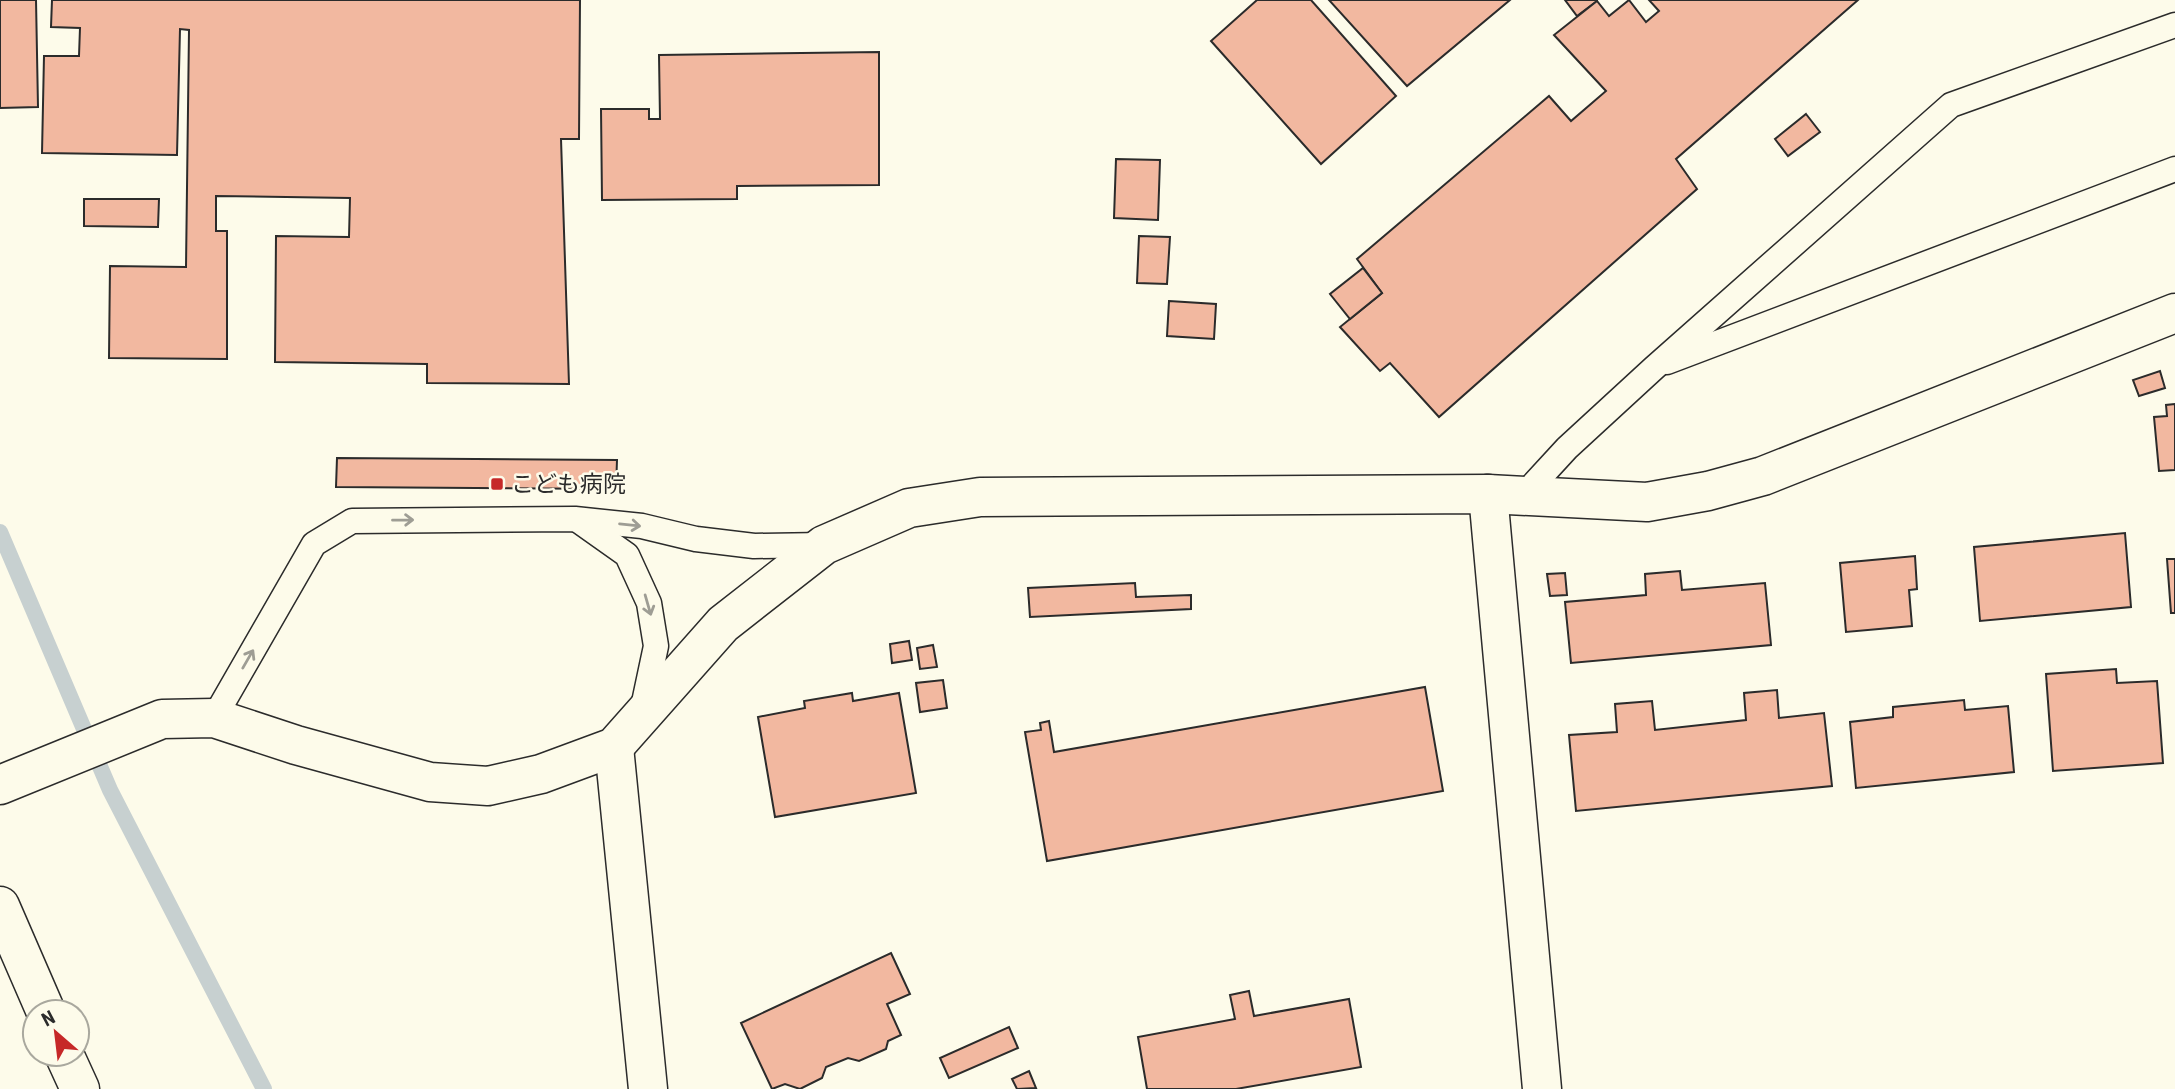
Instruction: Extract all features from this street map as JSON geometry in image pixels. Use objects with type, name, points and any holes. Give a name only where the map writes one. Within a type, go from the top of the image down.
[{"type":"street","points":[[0,785],[162,719],[214,718],[296,745],[442,783],[488,786],[541,774],[614,747],[642,712],[702,650],[723,624],[824,545],[909,508],[980,497],[1505,495],[1647,502],[1708,491],[1763,476],[2175,313]]},
{"type":"street","points":[[1505,495],[1542,1089]]},
{"type":"street","points":[[614,747],[648,1089]]},
{"type":"street","points":[[0,906],[40,998]]},
{"type":"street","points":[[70,1068],[80,1089]]},
{"type":"lane","points":[[1505,495],[1567,448],[1951,105],[2175,25]]},
{"type":"lane","points":[[1654,368],[2175,169]]},
{"type":"lane","points":[[575,519],[627,555],[649,603],[656,646],[642,712]]},
{"type":"lane","points":[[214,718],[314,544],[352,521],[575,519],[642,526],[696,539],[754,546],[824,545]]},
{"type":"building","points":[[0,0],[36,0],[38,107],[0,108]]},
{"type":"building","points":[[52,0],[580,0],[579,139],[561,139],[569,384],[427,383],[427,364],[275,362],[276,236],[349,237],[350,198],[216,196],[216,231],[227,231],[227,359],[109,358],[110,266],[186,267],[189,30],[180,29],[177,155],[42,153],[44,56],[79,56],[80,28],[51,27]]},
{"type":"building","points":[[1257,0],[1311,0],[1396,96],[1321,164],[1211,41]]},
{"type":"building","points":[[1329,0],[1510,0],[1407,86]]},
{"type":"building","points":[[1565,0],[1597,0],[1597,1],[1577,16]]},
{"type":"building","points":[[1629,0],[1646,22],[1659,11],[1649,0],[1858,0],[1676,159],[1697,189],[1439,417],[1390,363],[1380,371],[1340,327],[1382,293],[1357,259],[1549,96],[1571,121],[1606,91],[1554,35],[1597,1],[1609,16]]},
{"type":"building","points":[[879,52],[879,185],[737,186],[737,199],[602,200],[601,109],[649,109],[649,119],[660,119],[659,55]]},
{"type":"building","points":[[1806,114],[1820,132],[1788,156],[1775,139]]},
{"type":"building","points":[[1116,159],[1160,160],[1158,220],[1114,218]]},
{"type":"building","points":[[84,199],[159,199],[158,227],[84,226]]},
{"type":"building","points":[[1139,236],[1170,237],[1167,284],[1137,283]]},
{"type":"building","points":[[1363,268],[1382,293],[1350,319],[1330,294]]},
{"type":"building","points":[[1169,301],[1216,304],[1214,339],[1167,336]]},
{"type":"building","points":[[2160,371],[2165,388],[2139,396],[2133,380]]},
{"type":"building","points":[[2175,404],[2175,470],[2159,471],[2154,417],[2167,416],[2166,405]]},
{"type":"building","points":[[337,458],[617,460],[616,489],[336,487]]},
{"type":"building","points":[[2125,533],[2131,607],[1980,621],[1974,547]]},
{"type":"building","points":[[1915,556],[1917,589],[1909,590],[1912,626],[1846,632],[1840,563]]},
{"type":"building","points":[[2167,559],[2175,559],[2175,613],[2171,613]]},
{"type":"building","points":[[1680,571],[1682,590],[1765,583],[1771,645],[1571,663],[1565,602],[1646,595],[1645,574]]},
{"type":"building","points":[[1565,573],[1567,595],[1550,596],[1547,574]]},
{"type":"building","points":[[1135,583],[1136,597],[1191,595],[1191,609],[1030,617],[1028,588]]},
{"type":"building","points":[[909,641],[912,660],[892,663],[890,644]]},
{"type":"building","points":[[933,645],[937,667],[920,669],[917,648]]},
{"type":"building","points":[[2116,669],[2117,683],[2157,681],[2163,763],[2053,771],[2046,674]]},
{"type":"building","points":[[943,680],[947,708],[920,712],[916,683]]},
{"type":"building","points":[[1425,687],[1443,791],[1047,861],[1025,732],[1041,730],[1040,723],[1049,721],[1054,752]]},
{"type":"building","points":[[1777,690],[1779,718],[1824,713],[1832,786],[1576,811],[1569,735],[1617,732],[1615,704],[1652,701],[1655,730],[1746,720],[1744,693]]},
{"type":"building","points":[[852,693],[853,701],[899,693],[916,793],[775,817],[758,717],[805,708],[804,701]]},
{"type":"building","points":[[1964,700],[1965,710],[2008,706],[2014,772],[1856,788],[1850,722],[1893,717],[1893,707]]},
{"type":"building","points":[[891,953],[910,994],[887,1004],[901,1035],[888,1041],[886,1049],[859,1061],[848,1058],[826,1067],[822,1078],[800,1089],[785,1084],[772,1089],[741,1023]]},
{"type":"building","points":[[1249,991],[1254,1016],[1349,999],[1361,1067],[1236,1089],[1147,1089],[1138,1037],[1235,1019],[1230,995]]},
{"type":"building","points":[[1009,1027],[1018,1048],[949,1078],[940,1058]]},
{"type":"building","points":[[1029,1071],[1036,1088],[1017,1089],[1012,1079]]},
{"type":"waterway","points":[[0,532],[110,790],[264,1089]]},
{"type":"place","name":"こども病院","points":[[497,484]]}]
